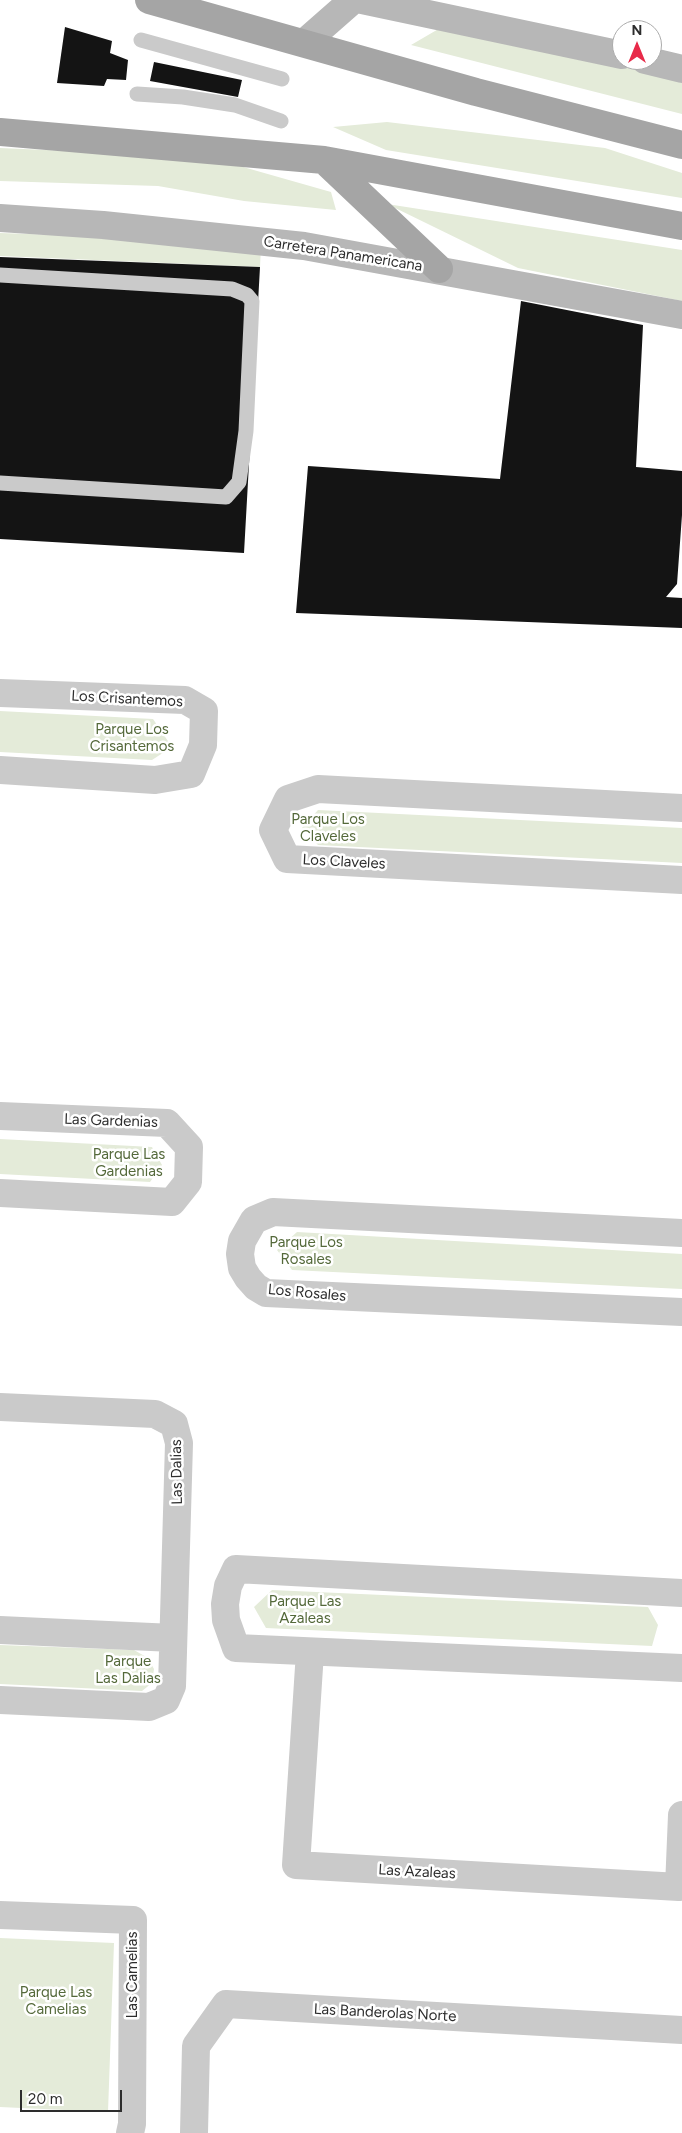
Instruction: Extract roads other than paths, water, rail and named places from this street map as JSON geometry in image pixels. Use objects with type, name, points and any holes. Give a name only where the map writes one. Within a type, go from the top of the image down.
[{"type":"main road","points":[[149,0],[476,92],[682,145]]},
{"type":"main road","points":[[0,132],[324,160],[682,226]]},
{"type":"main road","points":[[324,160],[440,269]]},
{"type":"street","points":[[304,43],[353,0]]},
{"type":"street","points":[[362,0],[612,53]]},
{"type":"street","points":[[662,64],[682,69]]},
{"type":"street","name":"Carretera Panamericana","points":[[0,218],[103,224],[304,246],[440,269],[682,315]]},
{"type":"street","name":"Los Crisantemos","points":[[0,693],[185,700],[204,711],[203,746],[191,774],[155,780],[0,770]]},
{"type":"street","name":"Los Claveles","points":[[682,808],[318,789],[288,800],[273,830],[287,859],[682,880]]},
{"type":"street","name":"Las Gardenias","points":[[0,1116],[167,1123],[190,1147],[188,1182],[172,1202],[0,1193]]},
{"type":"street","name":"Los Rosales","points":[[682,1233],[273,1212],[254,1220],[242,1241],[240,1254],[242,1268],[248,1278],[256,1287],[266,1292],[682,1312]]},
{"type":"street","name":"Las Dalias","points":[[0,1407],[155,1414],[174,1424],[180,1443],[172,1686],[166,1700],[149,1707],[0,1700]]},
{"type":"street","points":[[682,1593],[236,1569],[228,1586],[225,1604],[226,1620],[236,1648],[682,1668]]},
{"type":"street","points":[[0,1630],[173,1638]]},
{"type":"street","name":"Las Azaleas","points":[[310,1652],[296,1865],[680,1887],[682,1815]]},
{"type":"street","name":"Las Camelias","points":[[0,1915],[133,1920],[132,2124],[130,2133]]},
{"type":"street","name":"Las Banderolas Norte","points":[[194,2133],[196,2046],[226,2004],[682,2030]]},
{"type":"lane","points":[[141,40],[282,79]]},
{"type":"lane","points":[[137,94],[183,97],[235,105],[281,121]]},
{"type":"lane","points":[[0,275],[232,289],[247,295],[252,301],[246,431],[240,482],[226,497],[0,483]]},
{"type":"park label","name":"Parque Los Crisantemos","points":[[132,738]]},
{"type":"park label","name":"Parque Los Claveles","points":[[328,828]]},
{"type":"park label","name":"Parque Las Gardenias","points":[[129,1164]]},
{"type":"park label","name":"Parque Los Rosales","points":[[306,1252]]},
{"type":"park label","name":"Parque Las Azaleas","points":[[305,1610]]},
{"type":"park label","name":"Parque Las Dalias","points":[[128,1670]]},
{"type":"park label","name":"Parque Las Camelias","points":[[56,2002]]}]
